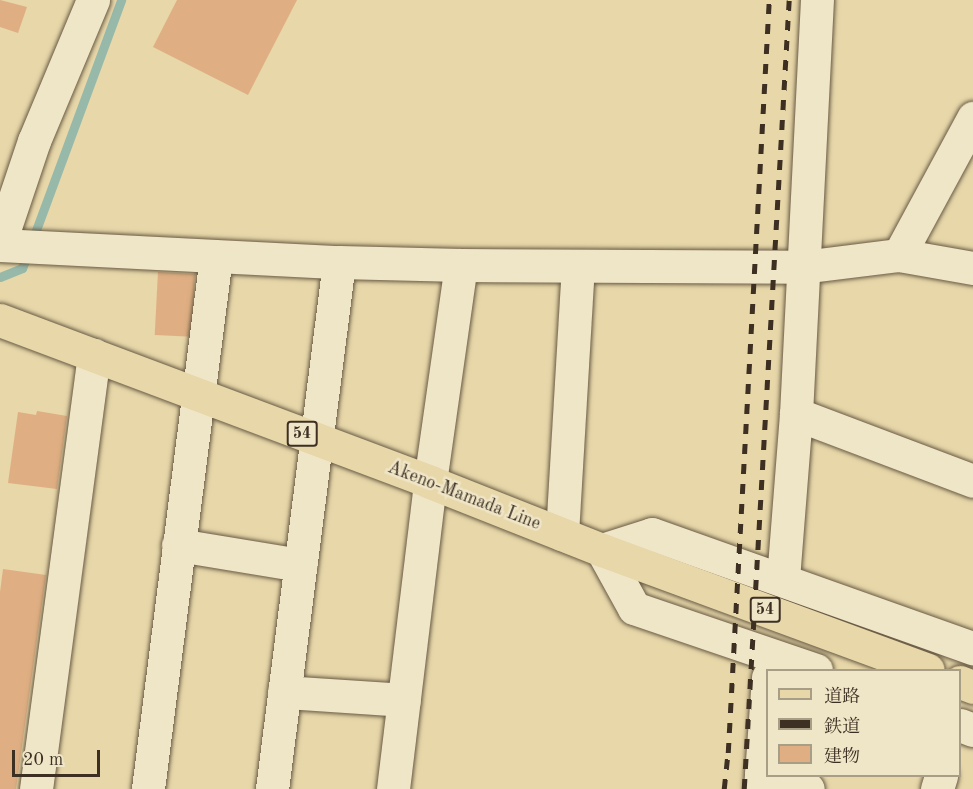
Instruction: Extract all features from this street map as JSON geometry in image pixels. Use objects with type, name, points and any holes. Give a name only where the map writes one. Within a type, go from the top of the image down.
[{"type":"main road","name":"Akeno-Mamada Line","points":[[0,320],[430,482],[602,550],[925,669]]},
{"type":"street","points":[[93,0],[34,141],[0,244],[339,262],[461,265],[802,267],[899,255],[973,268]]},
{"type":"street","points":[[783,579],[796,414],[817,0]]},
{"type":"street","points":[[899,255],[973,118]]},
{"type":"street","points":[[148,789],[216,256]]},
{"type":"street","points":[[272,789],[339,262]]},
{"type":"street","points":[[393,789],[430,482],[461,265]]},
{"type":"street","points":[[562,534],[578,266]]},
{"type":"street","points":[[36,789],[94,355]]},
{"type":"street","points":[[796,414],[973,481]]},
{"type":"street","points":[[800,669],[768,667],[634,608],[602,550],[652,534],[973,648]]},
{"type":"street","points":[[178,545],[300,565]]},
{"type":"street","points":[[284,692],[404,700]]},
{"type":"street","points":[[766,696],[760,782],[808,789]]},
{"type":"building","points":[[0,0],[27,7],[18,33],[0,27]]},
{"type":"building","points":[[177,0],[297,0],[248,95],[153,47]]},
{"type":"building","points":[[158,272],[195,274],[192,337],[155,335]]},
{"type":"building","points":[[37,411],[67,416],[57,489],[8,483],[18,412],[36,415]]},
{"type":"building","points":[[3,569],[46,575],[16,789],[0,789],[0,592]]},
{"type":"waterway","points":[[32,241],[121,0]]},
{"type":"waterway","points":[[0,277],[22,268],[28,254]]},
{"type":"railway","points":[[724,789],[728,753],[769,0]]},
{"type":"railway","points":[[744,789],[789,0]]}]
